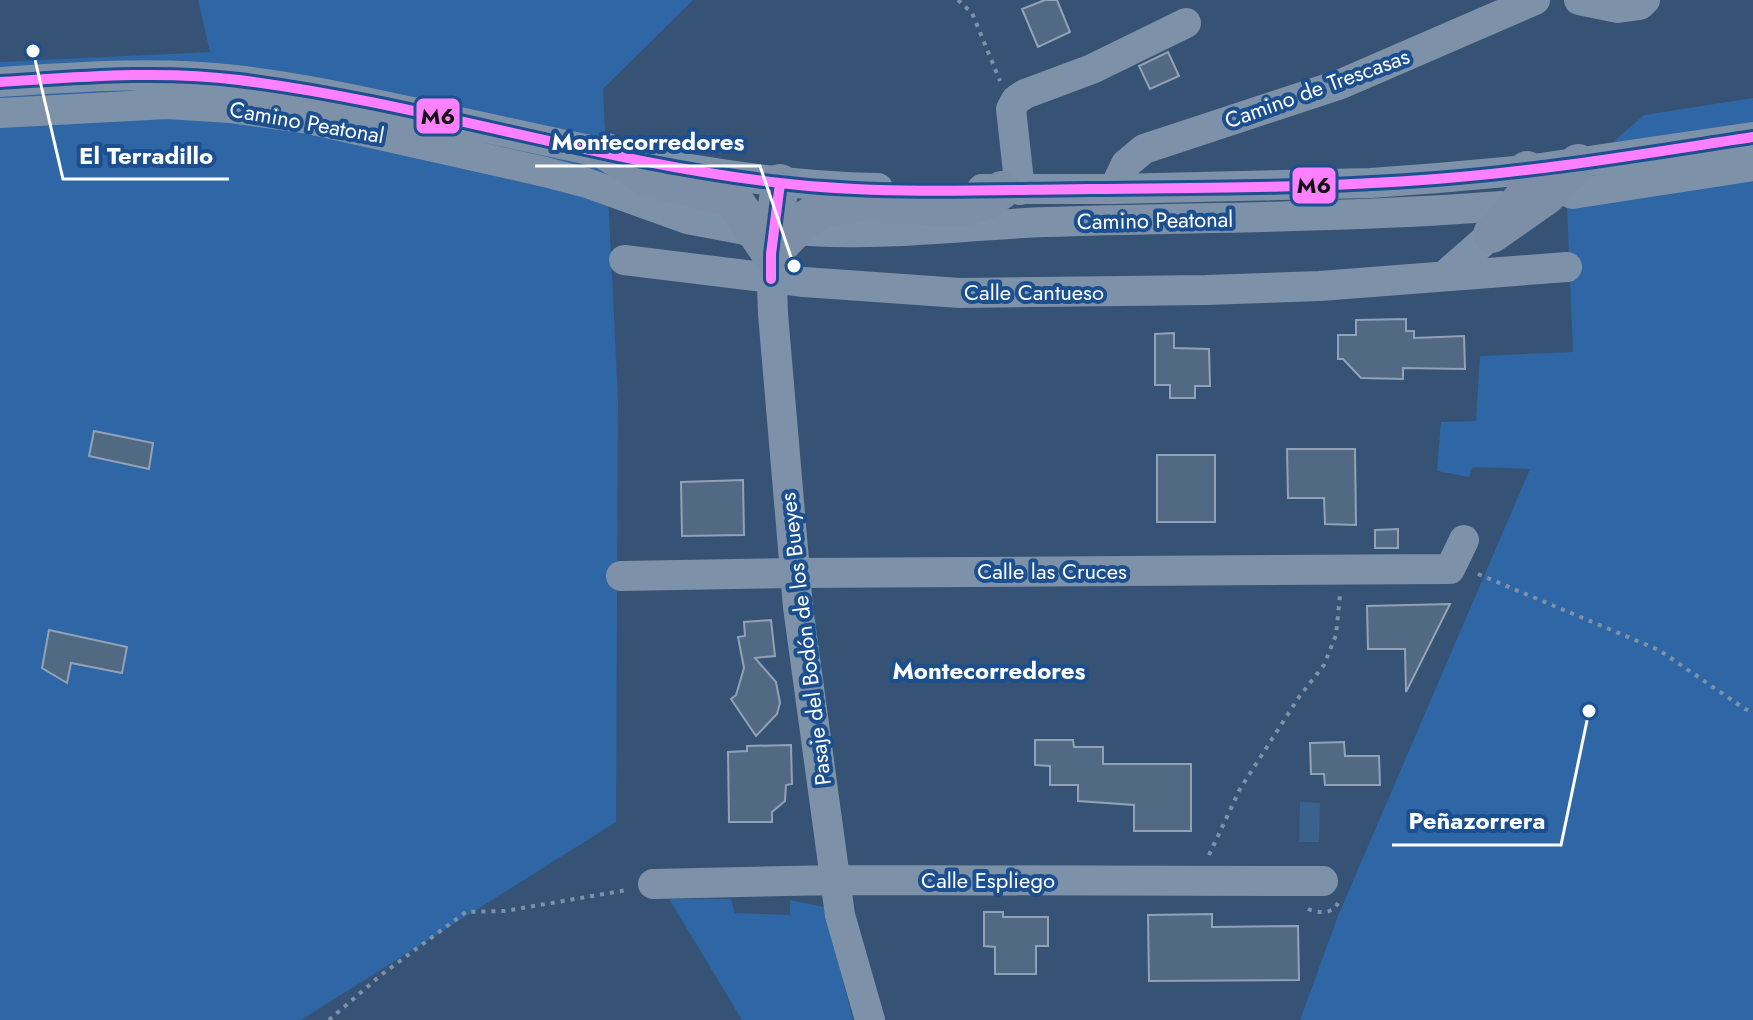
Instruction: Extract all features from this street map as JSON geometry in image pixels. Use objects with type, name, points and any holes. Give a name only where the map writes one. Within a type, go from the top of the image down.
[{"type":"main road","points":[[607,152],[650,179],[727,197],[744,214],[763,254]]},
{"type":"main road","points":[[1497,220],[1526,194],[1527,170]]},
{"type":"main road","points":[[1497,220],[1575,178]]},
{"type":"main road","points":[[763,254],[780,183]]},
{"type":"main road","points":[[763,254],[813,215],[832,206],[954,208],[1011,190]]},
{"type":"street","name":"Camino de Trescasas","points":[[1114,189],[1126,164],[1144,149],[1341,84],[1535,0]]},
{"type":"street","points":[[1579,0],[1618,8],[1640,5],[1645,0]]},
{"type":"street","points":[[1011,190],[1011,109],[1016,100],[1092,69],[1186,23]]},
{"type":"street","points":[[0,64],[35,60],[92,60],[118,75]]},
{"type":"street","points":[[0,82],[118,75],[193,76],[299,89],[683,168],[780,183],[848,187],[1114,189],[1371,183],[1527,170],[1575,178],[1753,166]]},
{"type":"street","name":"Camino Peatonal","points":[[0,113],[167,104],[283,114],[573,179],[687,219],[763,254]]},
{"type":"street","points":[[1575,178],[1753,137]]},
{"type":"street","name":"Camino Peatonal","points":[[809,231],[923,231],[1043,222],[1343,217],[1497,220]]},
{"type":"street","points":[[1444,276],[1497,220]]},
{"type":"street","name":"Calle Cantueso","points":[[624,260],[763,254],[960,293],[1320,286],[1567,267]]},
{"type":"street","name":"Pasaje del Bodón de los Bueyes","points":[[763,254],[795,573],[835,880],[840,915],[870,1020]]},
{"type":"street","name":"Calle las Cruces","points":[[621,576],[1450,569],[1458,552]]},
{"type":"street","name":"Calle Espliego","points":[[653,884],[835,880],[1323,881]]},
{"type":"path","points":[[958,0],[972,13],[1011,109]]},
{"type":"path","points":[[1458,552],[1659,650],[1753,712]]},
{"type":"path","points":[[1197,881],[1240,789],[1299,697],[1324,665],[1336,635],[1345,570]]},
{"type":"path","points":[[329,1020],[381,975],[466,912],[505,911],[653,884]]},
{"type":"shaded area","points":[[198,0],[693,0],[603,89],[618,400],[616,822],[301,1020],[0,1020],[0,62],[210,52]]},
{"type":"shaded area","points":[[1753,98],[1753,1020],[1300,1020],[1338,916],[1530,469],[1473,467],[1469,477],[1437,471],[1441,422],[1476,421],[1480,356],[1573,352],[1566,183],[1644,115]]},
{"type":"shaded area","points":[[1300,802],[1320,803],[1319,842],[1299,842]]},
{"type":"shaded area","points":[[669,899],[731,899],[735,913],[790,915],[790,900],[824,907],[853,1020],[742,1020]]},
{"type":"building","points":[[1045,0],[1057,0],[1070,32],[1038,47],[1022,9]]},
{"type":"building","points":[[1168,52],[1179,76],[1150,89],[1139,66]]},
{"type":"building","points":[[1406,319],[1406,331],[1414,331],[1414,338],[1464,336],[1465,369],[1403,368],[1403,379],[1361,378],[1343,359],[1338,359],[1338,335],[1356,335],[1356,320]]},
{"type":"building","points":[[1174,333],[1174,348],[1209,349],[1210,386],[1195,386],[1195,398],[1170,398],[1170,385],[1155,385],[1155,334]]},
{"type":"building","points":[[94,431],[153,443],[149,469],[89,456]]},
{"type":"building","points":[[1287,449],[1355,449],[1356,525],[1325,524],[1324,498],[1288,498]]},
{"type":"building","points":[[1157,455],[1215,455],[1215,522],[1157,522]]},
{"type":"building","points":[[743,480],[744,535],[682,536],[681,482]]},
{"type":"building","points":[[1398,529],[1398,548],[1375,548],[1375,530]]},
{"type":"building","points":[[1450,604],[1406,692],[1405,649],[1368,649],[1367,606]]},
{"type":"building","points":[[771,620],[775,656],[755,658],[776,682],[780,703],[777,714],[756,736],[731,699],[736,695],[744,668],[738,637],[745,636],[744,622]]},
{"type":"building","points":[[49,630],[127,647],[122,673],[71,663],[67,683],[42,668]]},
{"type":"building","points":[[1035,740],[1073,740],[1074,747],[1103,747],[1103,764],[1191,764],[1191,831],[1134,831],[1134,805],[1078,801],[1078,785],[1050,785],[1050,766],[1035,765]]},
{"type":"building","points":[[1344,742],[1345,756],[1379,756],[1380,785],[1325,785],[1324,774],[1311,774],[1310,743]]},
{"type":"building","points":[[791,745],[792,784],[786,785],[785,801],[772,812],[772,822],[729,822],[728,752],[747,751],[747,746]]},
{"type":"building","points":[[984,912],[1003,912],[1003,917],[1048,917],[1048,946],[1036,946],[1036,974],[995,974],[995,947],[984,946]]},
{"type":"building","points":[[1212,914],[1212,927],[1298,926],[1299,980],[1149,981],[1148,915]]},
{"type":"transit line","name":"M6","points":[[0,82],[150,75],[239,80],[375,103],[712,173],[819,187],[896,190],[1220,188],[1393,182],[1476,176],[1753,137]]},
{"type":"transit line","name":"M6","points":[[771,279],[780,183]]},
{"type":"place","name":"El Terradillo","points":[[33,51]]},
{"type":"place","name":"Montecorredores","points":[[794,266]]},
{"type":"place","name":"Peñazorrera","points":[[1589,711]]},
{"type":"district","name":"Montecorredores","points":[[989,670]]}]
